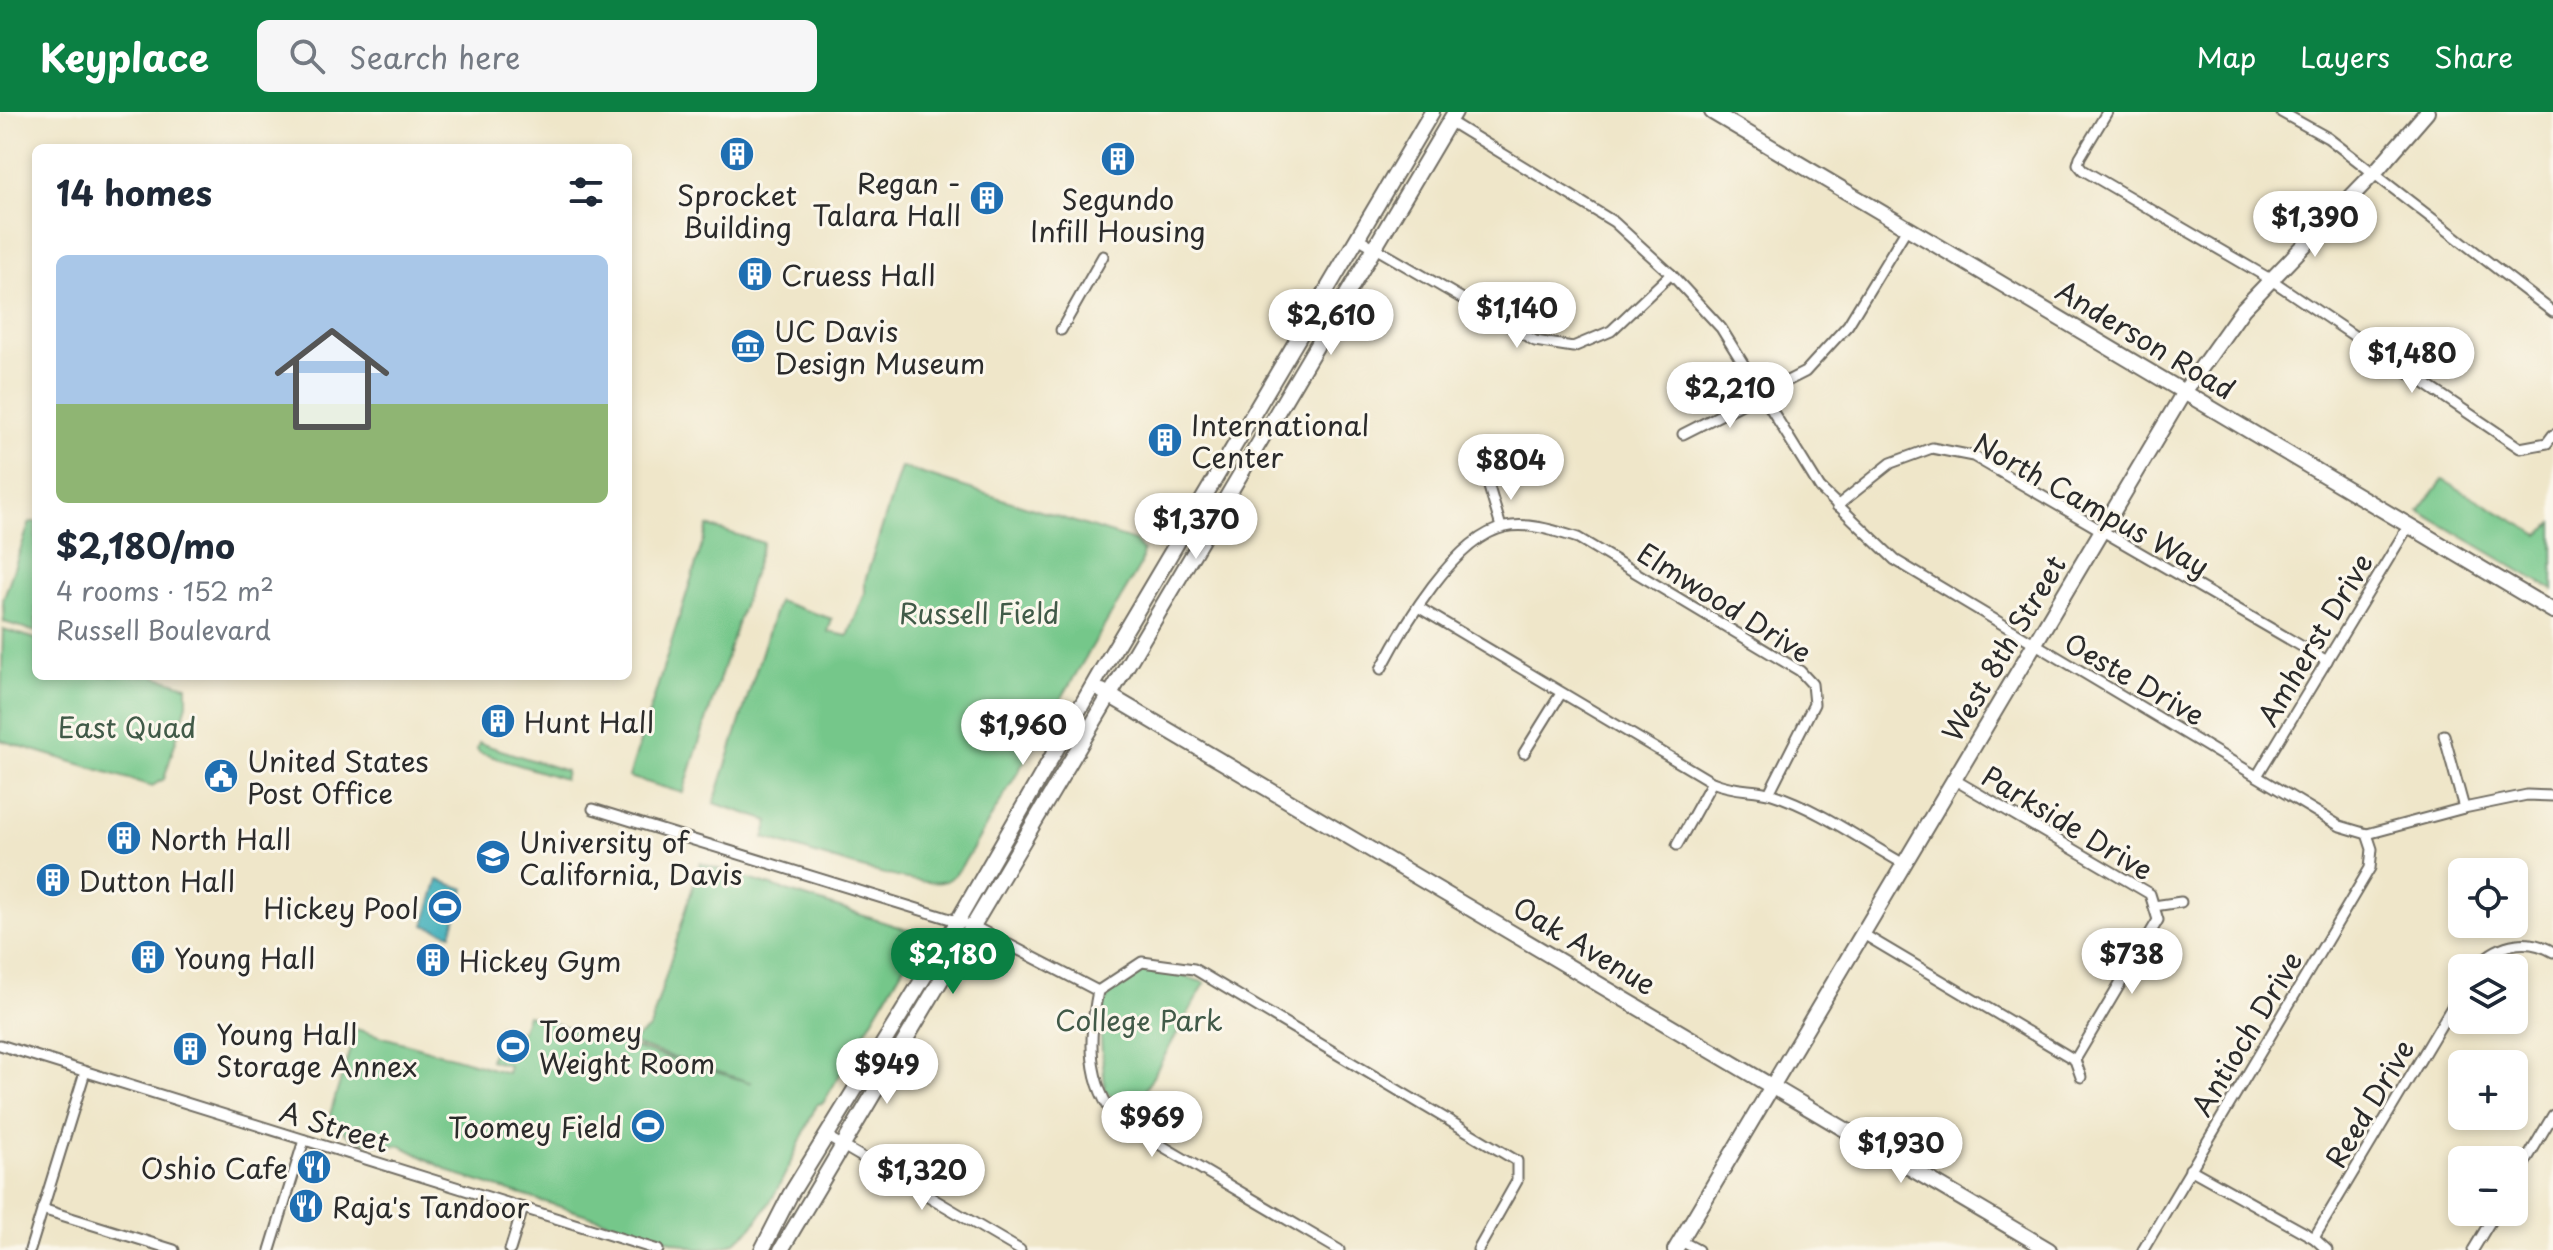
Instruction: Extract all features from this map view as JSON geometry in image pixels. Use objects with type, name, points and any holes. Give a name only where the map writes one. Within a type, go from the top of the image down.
[{"type":"main road","points":[[762,1250],[826,1136],[958,921],[1432,112]]},
{"type":"main road","name":"Anderson Road","points":[[1712,112],[2553,611]]},
{"type":"main road","name":"West 8th Street","points":[[1678,1246],[2184,392],[2228,328],[2270,279],[2375,172],[2427,112]]},
{"type":"main road","points":[[781,1250],[1452,116]]},
{"type":"main road","points":[[1169,591],[1165,583],[1177,558],[1174,548]]},
{"type":"main road","name":"Oak Avenue","points":[[1093,686],[2049,1250]]},
{"type":"street","points":[[2107,112],[2080,157],[2078,164],[2083,170],[2270,279],[2520,448],[2547,443],[2553,435]]},
{"type":"street","points":[[2281,112],[2328,138],[2375,172],[2553,312]]},
{"type":"street","name":"Oeste Drive","points":[[1452,116],[1614,222],[1671,274],[1721,328],[1820,488],[1895,560],[2340,826],[2367,834]]},
{"type":"street","points":[[1683,434],[1805,372],[1848,325],[1907,228]]},
{"type":"street","points":[[1358,238],[1535,341],[1573,347],[1611,331],[1671,274]]},
{"type":"street","points":[[1061,330],[1103,256]]},
{"type":"street","name":"North Campus Way","points":[[1837,506],[1891,463],[1932,448],[1973,456],[2327,661]]},
{"type":"street","points":[[1381,669],[1441,575],[1465,550],[1501,527],[1489,487]]},
{"type":"street","name":"Amherst Drive","points":[[2257,776],[2409,525]]},
{"type":"street","name":"Elmwood Drive","points":[[1501,527],[1547,529],[1578,538],[1800,671],[1812,684],[1814,704],[1769,793]]},
{"type":"street","points":[[1418,607],[1560,695],[1712,782],[1734,791],[1769,793],[1802,806],[1904,864]]},
{"type":"street","points":[[1524,753],[1560,695]]},
{"type":"street","points":[[2444,735],[2464,808]]},
{"type":"street","name":"Parkside Drive","points":[[1955,780],[2150,894],[2158,920],[2075,1060]]},
{"type":"street","points":[[1677,845],[1712,782]]},
{"type":"street","points":[[2367,834],[2527,795],[2553,796]]},
{"type":"street","points":[[593,809],[973,926],[1098,991]]},
{"type":"street","name":"Antioch Drive","points":[[2143,1250],[2370,868],[2372,849],[2367,834]]},
{"type":"street","name":"Parkside Drive","points":[[2154,906],[2181,902]]},
{"type":"street","points":[[1863,934],[2075,1060],[2081,1077]]},
{"type":"street","points":[[2488,954],[2506,945],[2522,944],[2553,952]]},
{"type":"street","points":[[1339,1250],[1118,1120],[1104,1104],[1094,1070],[1090,1031],[1098,991],[1142,962],[1194,969],[1517,1161],[1517,1181],[1478,1250]]},
{"type":"street","name":"Reed Drive","points":[[2314,1238],[2448,1013]]},
{"type":"street","name":"A Street","points":[[0,1045],[658,1250]]},
{"type":"street","points":[[30,1250],[85,1072]]},
{"type":"street","points":[[2528,1157],[2553,1115]]},
{"type":"street","points":[[826,1136],[1020,1250]]},
{"type":"street","points":[[270,1250],[304,1140]]},
{"type":"street","points":[[2190,1169],[2314,1238],[2327,1250]]},
{"type":"street","points":[[510,1250],[523,1208]]},
{"type":"street","points":[[42,1209],[174,1250]]},
{"type":"street","points":[[2473,1250],[2488,1226]]},
{"type":"street","points":[[1678,1246],[1698,1250]]},
{"type":"green space","name":"Russell Field","points":[[901,467],[1135,541],[1143,551],[1141,564],[964,862],[945,881],[910,880],[764,838],[769,821],[714,803],[778,601],[832,619],[828,632],[848,636],[865,593],[865,581]]},
{"type":"green space","points":[[2443,480],[2539,535],[2553,523],[2553,590],[2419,511]]},
{"type":"green space","points":[[32,522],[32,631],[4,622],[3,600]]},
{"type":"green space","points":[[708,526],[763,543],[683,793],[629,777]]},
{"type":"green space","name":"East Quad","points":[[3,629],[32,638],[32,680],[167,680],[187,686],[187,704],[164,779],[152,786],[0,740]]},
{"type":"green space","points":[[479,743],[566,771],[564,779],[480,753],[477,749]]},
{"type":"green space","points":[[700,863],[917,933],[911,954],[823,1103],[817,1104],[770,1202],[744,1235],[729,1245],[698,1249],[457,1175],[402,1146],[355,1141],[329,1118],[356,1029],[507,1073],[509,1066],[490,1060],[500,1025],[521,1032],[527,1015],[752,1083],[630,1043],[650,1028]]},
{"type":"green space","name":"College Park","points":[[1155,966],[1205,983],[1131,1116],[1105,1090],[1099,1015],[1111,990],[1137,971]]},
{"type":"water","name":"Hickey Pool","points":[[438,880],[465,889],[451,934],[424,925]]},
{"type":"place","name":"Sprocket Building","points":[[737,154]]},
{"type":"place","name":"Segundo Infill Housing","points":[[1118,159]]},
{"type":"place","name":"Regan - Talara Hall","points":[[987,198]]},
{"type":"place","name":"Cruess Hall","points":[[755,274]]},
{"type":"place","name":"UC Davis Design Museum","points":[[748,346]]},
{"type":"place","name":"International Center","points":[[1165,440]]},
{"type":"place","name":"Hunt Hall","points":[[498,721]]},
{"type":"place","name":"United States Post Office","points":[[221,776]]},
{"type":"place","name":"North Hall","points":[[124,838]]},
{"type":"place","name":"University of California, Davis","points":[[493,857]]},
{"type":"place","name":"Dutton Hall","points":[[53,880]]},
{"type":"place","name":"Hickey Pool","points":[[445,907]]},
{"type":"place","name":"Young Hall","points":[[148,957]]},
{"type":"place","name":"Hickey Gym","points":[[433,960]]},
{"type":"place","name":"Toomey Weight Room","points":[[513,1046]]},
{"type":"place","name":"Young Hall Storage Annex","points":[[190,1049]]},
{"type":"place","name":"Toomey Field","points":[[648,1126]]},
{"type":"place","name":"Oshio Cafe","points":[[314,1167]]},
{"type":"place","name":"Raja's Tandoor","points":[[306,1206]]}]
